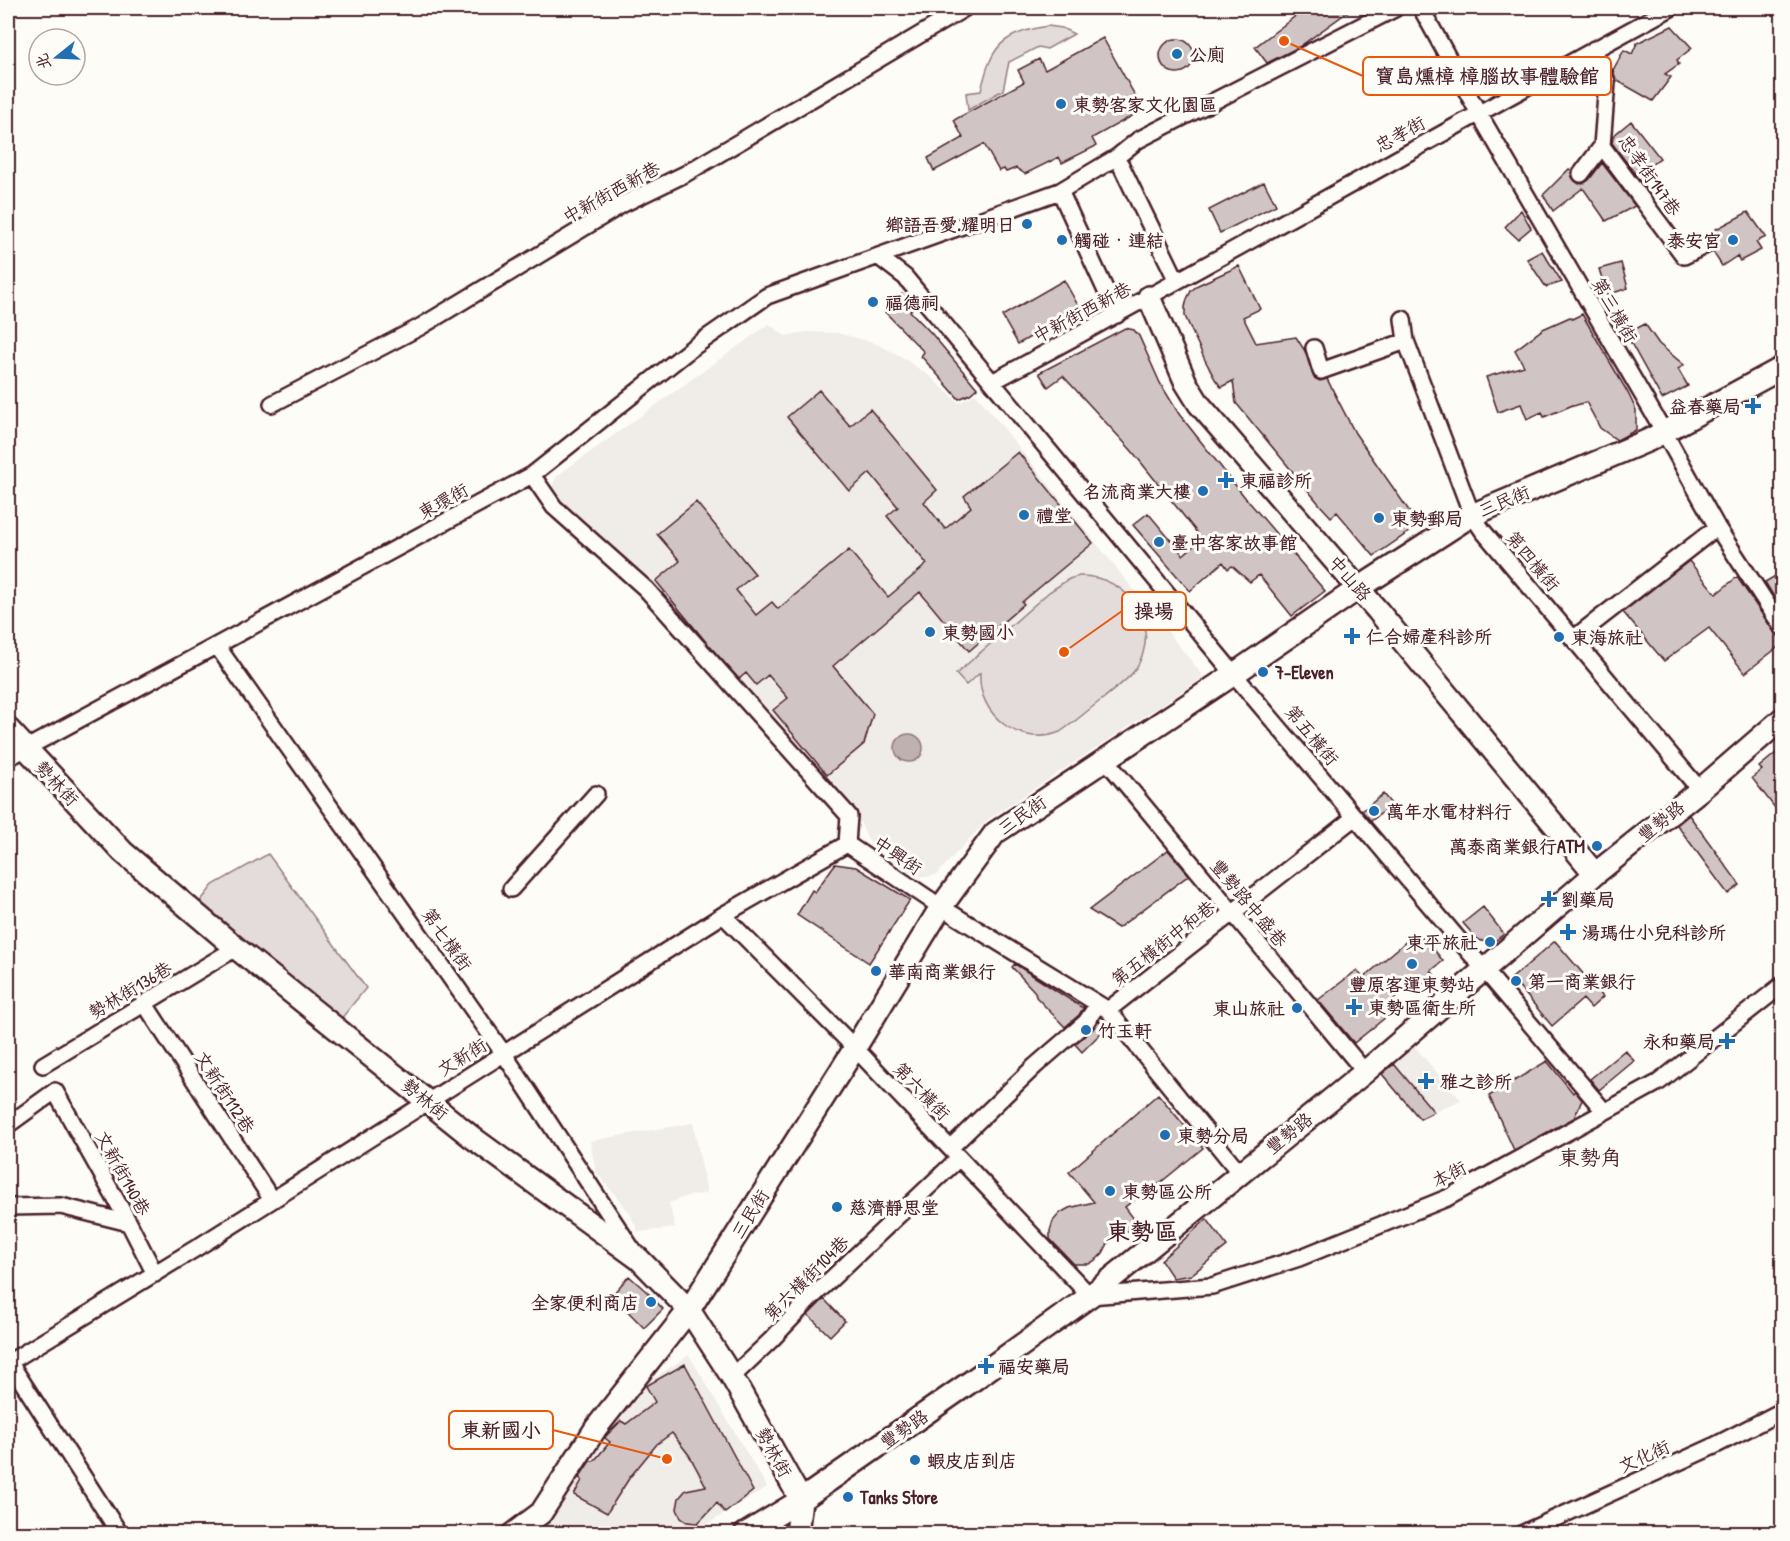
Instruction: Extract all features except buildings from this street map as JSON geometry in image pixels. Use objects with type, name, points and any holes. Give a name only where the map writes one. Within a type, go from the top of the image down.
[{"type":"street","name":"中新街西新巷","points":[[272,404],[420,327],[623,204],[685,174],[860,71],[941,13],[965,8]]},
{"type":"street","name":"東環街","points":[[16,754],[532,475],[692,348],[767,296],[1059,191],[1117,157],[1138,140],[1396,8]]},
{"type":"street","name":"第三橫街","points":[[1421,8],[1478,112],[1717,527],[1782,627]]},
{"type":"street","name":"忠孝街","points":[[1149,297],[1661,10]]},
{"type":"street","name":"忠孝街147巷","points":[[1594,49],[1607,82],[1602,146],[1684,256],[1708,244]]},
{"type":"street","points":[[1581,174],[1602,146]]},
{"type":"street","points":[[1117,157],[1177,281]]},
{"type":"street","points":[[1059,191],[1117,315]]},
{"type":"street","points":[[879,256],[905,277],[992,382]]},
{"type":"street","name":"中新街西新巷","points":[[992,382],[1149,297]]},
{"type":"street","name":"中山路","points":[[1149,297],[1186,383],[1199,404],[1359,588],[1595,874]]},
{"type":"street","name":"第四橫街","points":[[1403,319],[1406,341],[1472,515],[1700,790]]},
{"type":"street","points":[[1314,348],[1321,371],[1406,341]]},
{"type":"street","name":"三民街","points":[[513,1533],[541,1513],[596,1428],[689,1310],[855,1048],[941,907],[995,833],[1359,588],[1472,515],[1649,440],[1782,368]]},
{"type":"street","name":"第五橫街","points":[[992,382],[1234,674],[1604,1112]]},
{"type":"street","name":"中興街","points":[[532,475],[554,507],[646,589],[849,816],[847,844],[941,907],[1103,1007],[1240,1173]]},
{"type":"street","points":[[1573,639],[1717,527]]},
{"type":"street","name":"第七橫街","points":[[217,646],[504,1054],[639,1259]]},
{"type":"street","name":"豐勢路","points":[[745,1533],[801,1500],[960,1390],[1090,1296],[1365,1072],[1595,874],[1700,790],[1782,718]]},
{"type":"street","name":"勢林街","points":[[8,729],[16,754],[123,852],[236,948],[473,1138],[639,1259],[689,1310],[732,1377],[801,1500]]},
{"type":"street","name":"豐勢路中盛巷","points":[[1105,759],[1365,1072]]},
{"type":"street","points":[[511,889],[596,794]]},
{"type":"street","name":"第五橫街中和巷","points":[[955,1153],[1035,1066],[1103,1007],[1232,914],[1355,817]]},
{"type":"street","name":"文新街","points":[[8,1362],[154,1274],[723,915],[847,844]]},
{"type":"street","name":"第六橫街","points":[[723,915],[855,1048],[1090,1296]]},
{"type":"street","name":"勢林街136巷","points":[[43,1065],[236,948]]},
{"type":"street","name":"本街","points":[[1090,1296],[1212,1286],[1299,1258],[1447,1198],[1659,1082],[1782,985]]},
{"type":"street","name":"文新街112巷","points":[[145,1004],[272,1200]]},
{"type":"street","name":"文新街140巷","points":[[8,1125],[55,1091],[129,1222],[154,1274]]},
{"type":"street","name":"第六橫街104巷","points":[[732,1377],[955,1153]]},
{"type":"street","points":[[8,1207],[61,1206],[129,1222]]},
{"type":"street","points":[[8,1362],[120,1533]]},
{"type":"street","name":"文化街","points":[[1521,1533],[1712,1447],[1782,1411]]},
{"type":"street","points":[[797,1533],[801,1500]]},
{"type":"shaded area","points":[[1048,26],[1062,28],[1074,34],[1047,49],[1038,47],[1009,62],[1003,90],[968,110],[966,93],[981,91],[989,63],[1001,45],[1019,33]]},
{"type":"shaded area","name":"東勢國小","points":[[769,324],[785,336],[807,332],[837,333],[872,342],[899,355],[928,375],[959,403],[976,394],[1204,677],[988,819],[936,875],[925,877],[913,874],[868,840],[856,813],[652,586],[560,504],[551,488],[557,476]]},
{"type":"shaded area","points":[[1079,576],[1097,578],[1113,584],[1137,606],[1146,637],[1143,653],[1135,670],[1128,678],[1060,732],[1045,736],[1016,731],[993,714],[981,688],[980,673],[966,685],[956,674],[1049,592],[1069,579]]},
{"type":"shaded area","points":[[909,734],[919,738],[923,748],[919,758],[909,762],[899,758],[895,748],[899,738]]},
{"type":"shaded area","points":[[268,854],[366,988],[341,1019],[199,903],[213,885]]},
{"type":"shaded area","name":"雅之診所","points":[[1414,1046],[1461,1100],[1434,1112],[1393,1063]]},
{"type":"shaded area","points":[[693,1123],[707,1193],[687,1196],[669,1203],[675,1228],[638,1232],[630,1213],[596,1172],[590,1141]]},
{"type":"shaded area","points":[[689,1355],[767,1487],[693,1533],[526,1534],[601,1431],[645,1384]]},
{"type":"place","name":"寶島燻樟 樟腦故事體驗館","points":[[1284,41]]},
{"type":"place","name":"公廁","points":[[1177,54]]},
{"type":"place","name":"東勢客家文化園區","points":[[1061,104]]},
{"type":"place","name":"鄉語吾愛.耀明日","points":[[1027,224]]},
{"type":"place","name":"觸碰‧連結","points":[[1062,240]]},
{"type":"place","name":"泰安宮","points":[[1733,240]]},
{"type":"place","name":"福德祠","points":[[873,302]]},
{"type":"place","name":"益春藥局","points":[[1753,406]]},
{"type":"place","name":"東福診所","points":[[1226,480]]},
{"type":"place","name":"名流商業大樓","points":[[1203,491]]},
{"type":"place","name":"禮堂","points":[[1024,515]]},
{"type":"place","name":"東勢郵局","points":[[1379,518]]},
{"type":"place","name":"臺中客家故事館","points":[[1159,542]]},
{"type":"place","name":"東勢國小","points":[[930,632]]},
{"type":"place","name":"仁合婦產科診所","points":[[1352,636]]},
{"type":"place","name":"東海旅社","points":[[1559,637]]},
{"type":"place","name":"操場","points":[[1064,652]]},
{"type":"place","name":"7-Eleven","points":[[1263,672]]},
{"type":"place","name":"萬年水電材料行","points":[[1374,811]]},
{"type":"place","name":"萬泰商業銀行ATM","points":[[1597,846]]},
{"type":"place","name":"劉藥局","points":[[1549,899]]},
{"type":"place","name":"湯瑪仕小兒科診所","points":[[1568,932]]},
{"type":"place","name":"東平旅社","points":[[1490,942]]},
{"type":"place","name":"豐原客運東勢站","points":[[1412,964]]},
{"type":"place","name":"華南商業銀行","points":[[876,971]]},
{"type":"place","name":"第一商業銀行","points":[[1516,981]]},
{"type":"place","name":"東勢區衛生所","points":[[1354,1007]]},
{"type":"place","name":"東山旅社","points":[[1297,1008]]},
{"type":"place","name":"竹玉軒","points":[[1086,1030]]},
{"type":"place","name":"永和藥局","points":[[1727,1041]]},
{"type":"place","name":"雅之診所","points":[[1426,1081]]},
{"type":"place","name":"東勢分局","points":[[1165,1135]]},
{"type":"place","name":"東勢區公所","points":[[1110,1191]]},
{"type":"place","name":"慈濟靜思堂","points":[[837,1207]]},
{"type":"place","name":"全家便利商店","points":[[651,1302]]},
{"type":"place","name":"福安藥局","points":[[986,1366]]},
{"type":"place","name":"東新國小","points":[[667,1459]]},
{"type":"place","name":"蝦皮店到店","points":[[915,1460]]},
{"type":"place","name":"Tanks Store","points":[[848,1497]]},
{"type":"district","name":"東勢角","points":[[1590,1157]]},
{"type":"district","name":"東勢區","points":[[1142,1231]]}]
